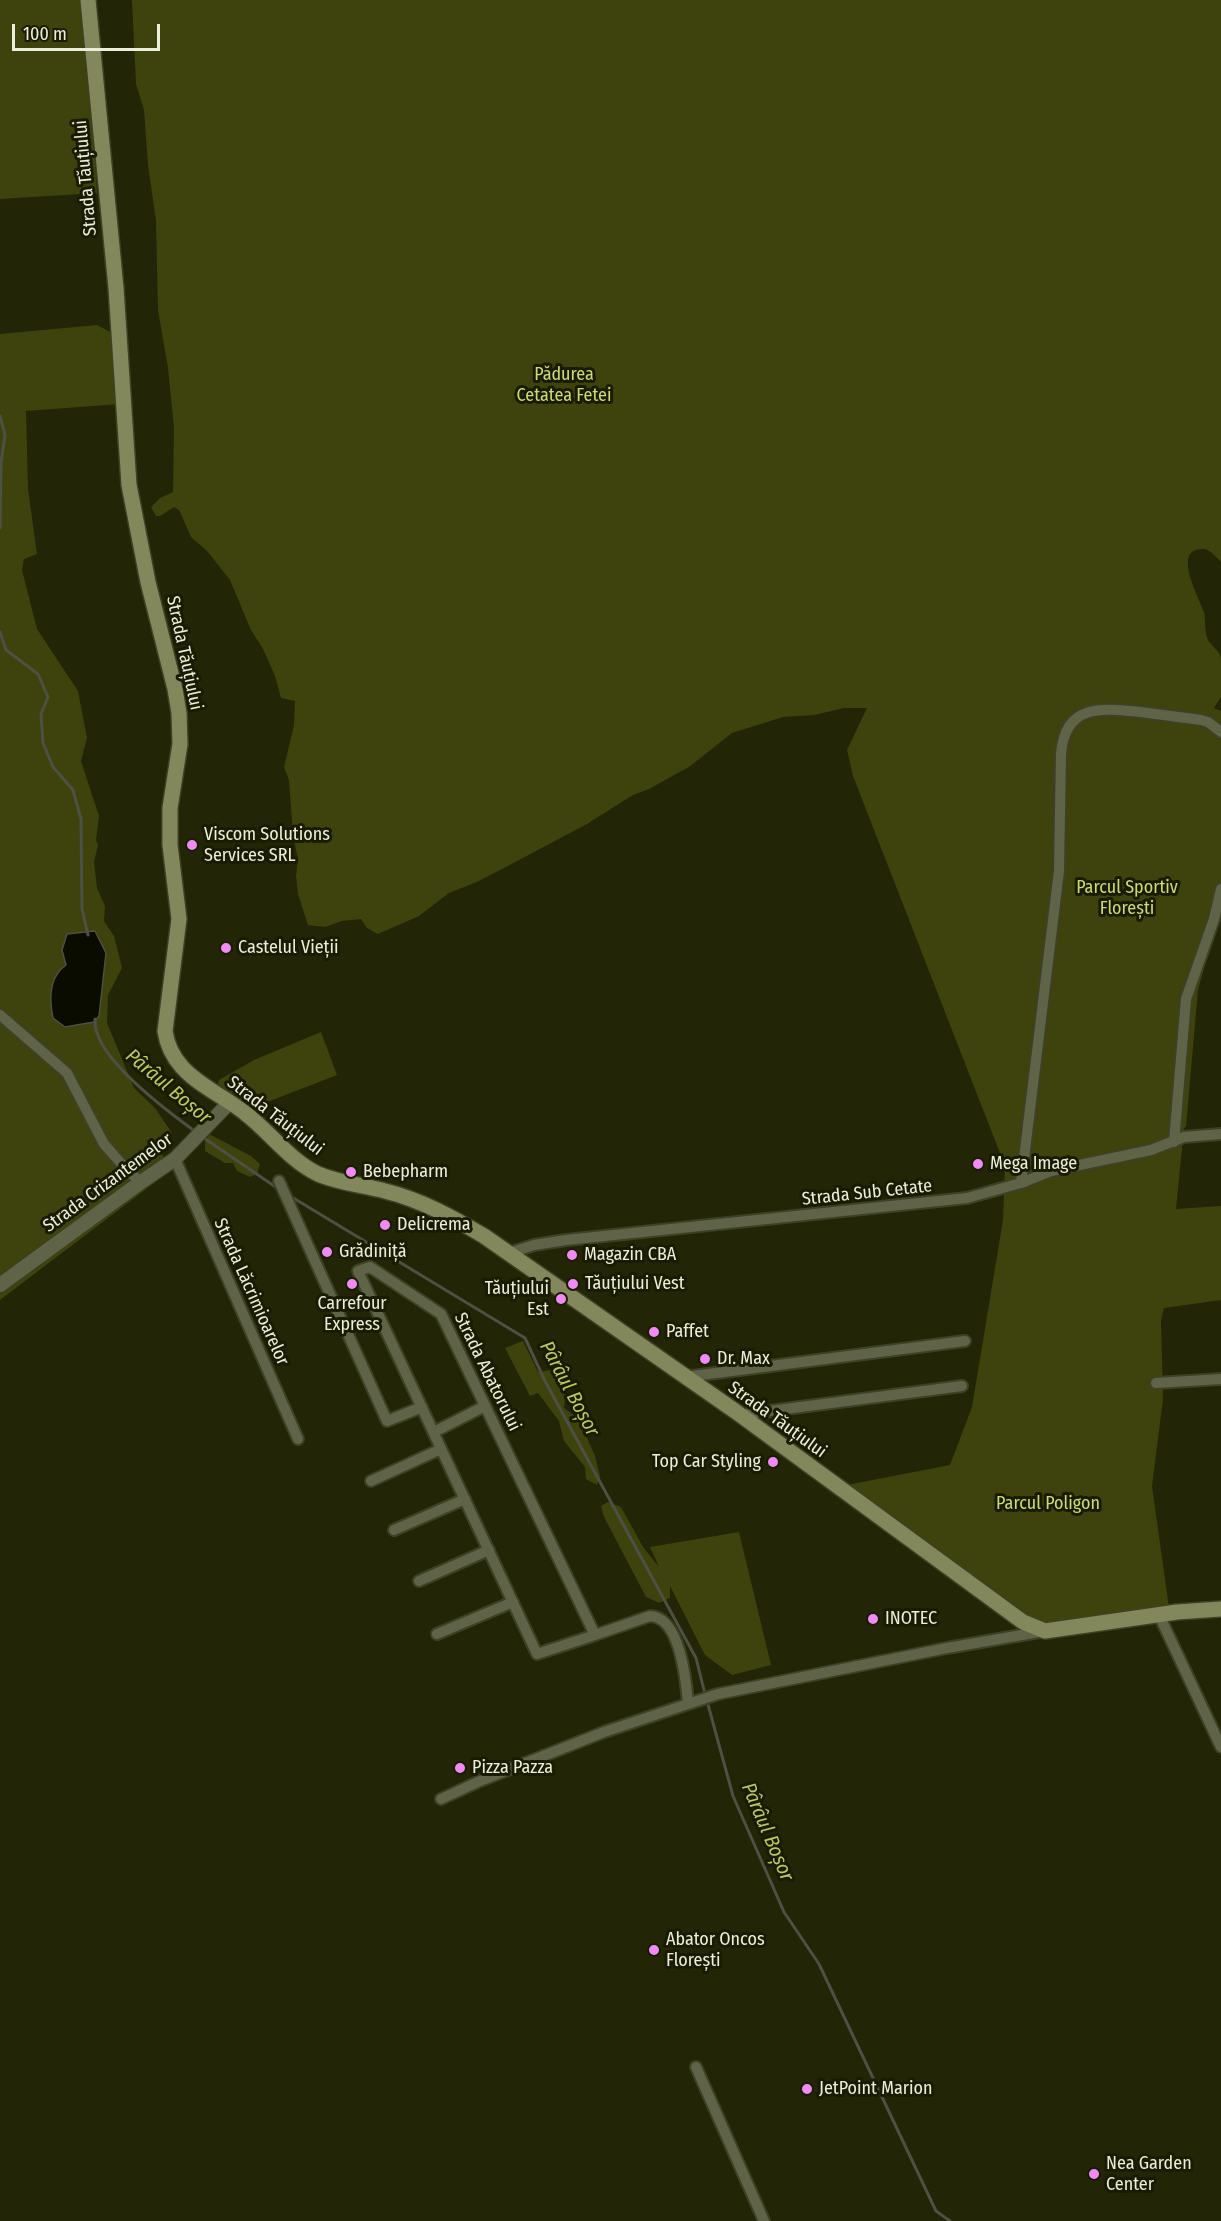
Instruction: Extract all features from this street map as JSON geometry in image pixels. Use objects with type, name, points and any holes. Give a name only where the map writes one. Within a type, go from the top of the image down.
[{"type":"main road","name":"Strada Tăuțiului","points":[[88,0],[114,267],[129,485],[148,582],[179,713],[180,744],[170,808],[170,845],[179,903],[179,919],[166,1019],[166,1039],[176,1059],[191,1076],[317,1173],[342,1182],[384,1190],[433,1207],[484,1236],[739,1415],[1023,1622],[1045,1631]]},
{"type":"main road","points":[[1045,1631],[1221,1609]]},
{"type":"street","points":[[1021,1183],[1059,871],[1063,736],[1080,716],[1088,711],[1110,709],[1201,720],[1221,732]]},
{"type":"street","points":[[1174,1142],[1186,999],[1214,919],[1221,889]]},
{"type":"street","points":[[0,1015],[67,1073],[104,1144],[141,1182]]},
{"type":"street","name":"Strada Crizantemelor","points":[[0,1285],[175,1159],[230,1107]]},
{"type":"street","name":"Strada Sub Cetate","points":[[509,1253],[534,1245],[566,1240],[967,1198],[1021,1183],[1052,1171],[1137,1154],[1184,1137],[1221,1134]]},
{"type":"street","name":"Strada Lăcrimioarelor","points":[[175,1159],[298,1439]]},
{"type":"street","points":[[279,1181],[387,1421],[422,1407]]},
{"type":"street","name":"Strada Abatorului","points":[[595,1635],[441,1314],[370,1267],[358,1271],[537,1654],[595,1635],[650,1616],[657,1616],[671,1631],[681,1657],[692,1701]]},
{"type":"street","points":[[684,1378],[965,1341]]},
{"type":"street","points":[[1156,1383],[1221,1379]]},
{"type":"street","points":[[739,1415],[962,1386]]},
{"type":"street","points":[[434,1432],[485,1406]]},
{"type":"street","points":[[371,1481],[441,1449]]},
{"type":"street","points":[[394,1530],[465,1498]]},
{"type":"street","points":[[419,1581],[489,1550]]},
{"type":"street","points":[[437,1634],[513,1602]]},
{"type":"street","points":[[1159,1615],[1221,1747]]},
{"type":"street","points":[[441,1799],[604,1732],[692,1701],[947,1648],[1045,1631]]},
{"type":"street","points":[[696,2067],[764,2221]]},
{"type":"green space","points":[[0,0],[81,0],[89,66],[97,193],[0,199]]},
{"type":"green space","name":"Pădurea Cetatea Fetei","points":[[132,0],[1221,0],[1221,562],[1203,549],[1193,551],[1189,557],[1188,566],[1204,612],[1207,637],[1221,658],[1221,696],[1214,708],[1221,711],[1221,906],[1198,990],[1176,1209],[1221,1206],[1221,1300],[1164,1308],[1161,1321],[1163,1399],[1152,1486],[1169,1608],[1044,1626],[995,1595],[847,1485],[950,1465],[972,1407],[1003,1220],[1005,1166],[853,776],[847,750],[867,708],[844,708],[814,715],[783,717],[732,733],[689,767],[633,795],[587,824],[504,868],[449,893],[419,916],[378,934],[367,928],[361,919],[342,921],[325,927],[308,925],[298,894],[296,876],[298,859],[293,835],[289,780],[284,767],[294,725],[295,701],[281,698],[275,676],[263,649],[251,630],[230,580],[208,552],[191,537],[179,510],[174,507],[156,516],[151,507],[160,498],[173,492],[174,428],[168,368],[158,310],[156,221],[148,165],[144,110],[136,84]]},
{"type":"green space","points":[[97,325],[114,334],[120,404],[26,411],[28,489],[37,554],[24,559],[22,570],[37,629],[78,691],[87,738],[81,761],[99,816],[96,840],[98,845],[94,862],[97,888],[105,906],[104,921],[114,936],[122,968],[108,995],[107,1023],[134,1088],[155,1108],[172,1133],[159,1147],[170,1171],[0,1300],[0,334]]},
{"type":"green space","points":[[321,1032],[337,1075],[252,1108],[218,1084],[219,1080],[254,1060]]},
{"type":"green space","points":[[209,1134],[251,1156],[260,1164],[257,1174],[250,1177],[237,1171],[233,1163],[225,1163],[205,1151],[205,1142]]},
{"type":"green space","points":[[523,1341],[538,1372],[551,1370],[567,1374],[571,1383],[566,1390],[564,1408],[578,1418],[595,1456],[600,1476],[597,1485],[586,1479],[585,1467],[564,1441],[559,1421],[538,1393],[530,1396],[505,1348]]},
{"type":"green space","points":[[608,1502],[621,1507],[643,1547],[659,1567],[650,1547],[739,1532],[771,1665],[732,1675],[705,1655],[670,1586],[670,1598],[659,1603],[646,1597],[604,1517],[601,1506]]},
{"type":"shaded area","points":[[95,931],[106,953],[99,1016],[94,1022],[65,1027],[53,1018],[51,996],[53,982],[66,965],[62,950],[67,934]]},
{"type":"waterway","name":"Pârâul Boșor","points":[[0,416],[5,435],[1,463],[0,528]]},
{"type":"waterway","name":"Pârâul Boșor","points":[[0,632],[6,650],[38,674],[48,697],[41,714],[43,743],[53,767],[73,790],[81,819],[82,909],[88,935]]},
{"type":"waterway","name":"Pârâul Boșor","points":[[95,1019],[97,1033],[113,1060],[140,1087],[196,1132]]},
{"type":"waterway","name":"Pârâul Boșor","points":[[201,1136],[280,1190]]},
{"type":"waterway","name":"Pârâul Boșor","points":[[290,1196],[525,1338],[545,1381],[696,1658],[705,1694]]},
{"type":"waterway","name":"Pârâul Boșor","points":[[707,1701],[733,1796],[784,1912],[819,1964],[936,2211],[950,2221]]},
{"type":"place","name":"Viscom Solutions Services SRL","points":[[192,845]]},
{"type":"place","name":"Castelul Vieții","points":[[226,948]]},
{"type":"place","name":"Mega Image","points":[[978,1164]]},
{"type":"place","name":"Bebepharm","points":[[351,1172]]},
{"type":"place","name":"Delicrema","points":[[385,1225]]},
{"type":"place","name":"Grădiniță","points":[[327,1252]]},
{"type":"place","name":"Magazin CBA","points":[[572,1255]]},
{"type":"place","name":"Carrefour Express","points":[[352,1284]]},
{"type":"place","name":"Tăuțiului Vest","points":[[573,1284]]},
{"type":"place","name":"Tăuțiului Est","points":[[561,1299]]},
{"type":"place","name":"Paffet","points":[[654,1332]]},
{"type":"place","name":"Dr. Max","points":[[705,1359]]},
{"type":"place","name":"Top Car Styling","points":[[773,1462]]},
{"type":"place","name":"INOTEC","points":[[873,1619]]},
{"type":"place","name":"Pizza Pazza","points":[[460,1768]]},
{"type":"place","name":"Abator Oncos Florești","points":[[654,1950]]},
{"type":"place","name":"JetPoint Marion","points":[[807,2089]]},
{"type":"place","name":"Nea Garden Center","points":[[1094,2174]]},
{"type":"park label","name":"Parcul Sportiv Florești","points":[[1127,898]]},
{"type":"park label","name":"Parcul Poligon","points":[[1048,1504]]}]
